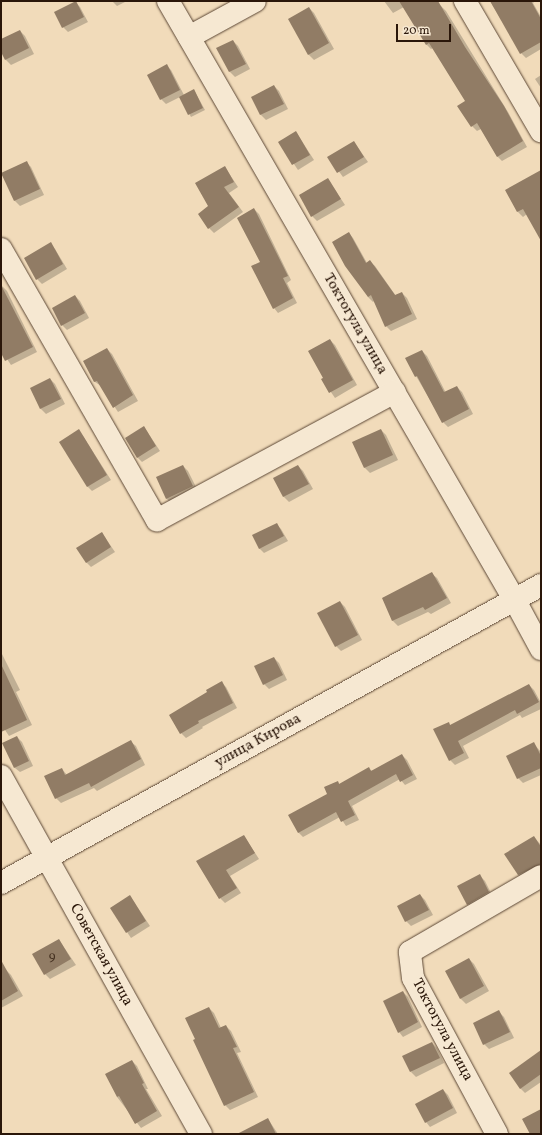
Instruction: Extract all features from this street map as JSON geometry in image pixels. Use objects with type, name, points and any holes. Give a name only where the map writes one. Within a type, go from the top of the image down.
[{"type":"street","name":"Токтогула улица","points":[[168,1],[514,599],[541,649]]},
{"type":"street","points":[[189,37],[255,1]]},
{"type":"street","points":[[465,1],[541,131]]},
{"type":"street","points":[[1,249],[157,520],[394,392]]},
{"type":"street","name":"улица Кирова","points":[[1,883],[541,585]]},
{"type":"street","name":"Советская улица","points":[[1,776],[201,1134]]},
{"type":"street","name":"Токтогула улица","points":[[497,1134],[413,978],[410,952],[541,876]]},
{"type":"building","points":[[76,1],[84,17],[62,28],[54,12]]},
{"type":"building","points":[[399,1],[438,1],[465,47],[504,106],[523,141],[497,157],[477,123],[471,127],[457,106],[465,101],[429,43],[426,45]]},
{"type":"building","points":[[490,1],[531,1],[541,19],[541,42],[520,54]]},
{"type":"building","points":[[309,7],[329,43],[308,55],[288,19]]},
{"type":"building","points":[[20,30],[29,48],[5,60],[1,52],[1,39]]},
{"type":"building","points":[[233,40],[246,64],[229,72],[216,48]]},
{"type":"building","points":[[167,64],[180,90],[160,100],[147,75]]},
{"type":"building","points":[[274,85],[284,104],[260,115],[251,97]]},
{"type":"building","points":[[194,89],[203,108],[188,115],[179,97]]},
{"type":"building","points":[[296,131],[310,155],[292,165],[278,142]]},
{"type":"building","points":[[354,141],[364,157],[337,173],[327,157]]},
{"type":"building","points":[[27,161],[40,189],[14,201],[1,173]]},
{"type":"building","points":[[225,166],[234,182],[224,187],[239,207],[208,229],[198,214],[208,206],[195,183]]},
{"type":"building","points":[[541,170],[541,241],[523,209],[517,212],[505,190]]},
{"type":"building","points":[[328,178],[341,199],[311,217],[299,195]]},
{"type":"building","points":[[254,208],[288,276],[283,278],[293,298],[273,309],[251,266],[260,262],[237,218]]},
{"type":"building","points":[[349,232],[366,263],[370,260],[395,295],[402,292],[412,314],[385,327],[371,295],[368,297],[345,266],[332,242]]},
{"type":"building","points":[[51,242],[63,264],[36,280],[24,258]]},
{"type":"building","points":[[1,285],[33,347],[5,361],[1,353]]},
{"type":"building","points":[[75,295],[85,313],[61,326],[52,308]]},
{"type":"building","points":[[330,339],[353,380],[329,393],[321,379],[323,378],[308,351]]},
{"type":"building","points":[[107,348],[133,395],[113,408],[97,381],[94,382],[83,361]]},
{"type":"building","points":[[422,350],[444,392],[457,386],[469,409],[442,423],[417,376],[415,377],[405,358]]},
{"type":"building","points":[[50,378],[61,399],[40,409],[30,388]]},
{"type":"building","points":[[144,426],[156,446],[137,458],[125,438]]},
{"type":"building","points":[[79,429],[107,475],[87,487],[59,442]]},
{"type":"building","points":[[381,429],[393,455],[364,468],[352,442]]},
{"type":"building","points":[[183,465],[193,486],[166,499],[156,477]]},
{"type":"building","points":[[298,465],[309,484],[283,497],[273,478]]},
{"type":"building","points":[[277,523],[284,536],[259,549],[252,535]]},
{"type":"building","points":[[102,532],[111,547],[86,563],[76,548]]},
{"type":"building","points":[[432,572],[447,598],[425,610],[423,607],[392,621],[382,598]]},
{"type":"building","points":[[340,601],[358,635],[335,647],[317,613]]},
{"type":"building","points":[[274,657],[283,675],[263,685],[254,666]]},
{"type":"building","points":[[1,664],[27,720],[1,732]]},
{"type":"building","points":[[222,681],[233,703],[198,721],[199,723],[180,734],[169,715]]},
{"type":"building","points":[[529,684],[539,702],[517,714],[515,710],[458,741],[464,753],[449,761],[433,729],[449,722],[450,725]]},
{"type":"building","points":[[17,736],[29,761],[14,768],[2,743]]},
{"type":"building","points":[[131,740],[141,759],[91,787],[89,783],[55,799],[44,776],[62,768],[65,775]]},
{"type":"building","points":[[534,742],[541,756],[541,768],[517,779],[506,756]]},
{"type":"building","points":[[402,754],[413,775],[400,782],[396,774],[348,801],[355,815],[341,822],[336,812],[298,833],[288,815],[327,794],[324,787],[338,781],[339,784],[369,767],[371,771]]},
{"type":"building","points":[[244,835],[255,853],[226,870],[237,888],[219,899],[196,861]]},
{"type":"building","points":[[534,836],[541,847],[541,864],[518,875],[504,854]]},
{"type":"building","points":[[480,874],[489,892],[467,905],[457,886]]},
{"type":"building","points":[[420,894],[429,910],[405,922],[397,906]]},
{"type":"building","points":[[130,895],[146,921],[126,933],[110,908]]},
{"type":"building","points":[[59,939],[71,959],[44,975],[32,954]]},
{"type":"building","points":[[469,958],[484,986],[460,999],[445,971]]},
{"type":"building","points":[[1,960],[18,991],[1,1001]]},
{"type":"building","points":[[403,991],[418,1022],[398,1033],[383,1001]]},
{"type":"building","points":[[209,1007],[219,1028],[226,1025],[237,1047],[233,1048],[254,1092],[224,1106],[193,1040],[195,1039],[185,1018]]},
{"type":"building","points":[[499,1010],[510,1032],[483,1045],[473,1023]]},
{"type":"building","points":[[432,1042],[440,1058],[410,1072],[402,1056]]},
{"type":"building","points":[[541,1050],[541,1074],[520,1089],[509,1073]]},
{"type":"building","points":[[132,1060],[144,1083],[142,1084],[157,1111],[135,1124],[119,1096],[117,1097],[105,1074]]},
{"type":"building","points":[[443,1089],[453,1108],[425,1123],[415,1104]]},
{"type":"building","points":[[541,1109],[541,1134],[530,1134],[522,1119]]},
{"type":"building","points":[[268,1118],[276,1134],[237,1134]]}]
